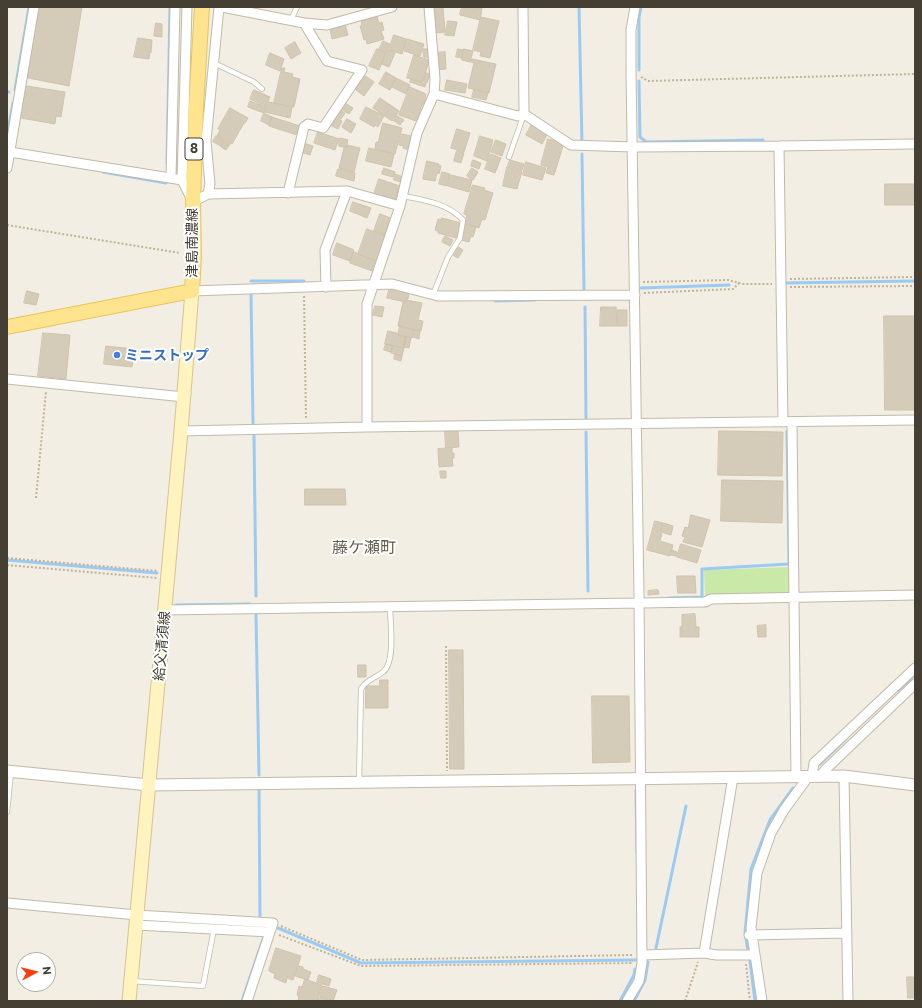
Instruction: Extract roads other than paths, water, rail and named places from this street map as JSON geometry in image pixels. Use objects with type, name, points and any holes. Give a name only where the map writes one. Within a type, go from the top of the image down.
[{"type":"main road","name":"津島南濃線","points":[[7,327],[192,291],[194,257],[192,202],[202,7]]},
{"type":"main road","name":"給父清須線","points":[[129,1001],[181,431],[192,291]]},
{"type":"street","points":[[7,168],[34,7]]},
{"type":"street","points":[[171,178],[175,7]]},
{"type":"street","points":[[187,7],[182,180],[192,202],[208,194],[347,191],[400,206]]},
{"type":"street","points":[[208,194],[210,184],[206,140],[219,7]]},
{"type":"street","points":[[222,7],[304,23],[327,25],[392,7]]},
{"type":"street","points":[[367,427],[367,304],[403,196],[418,133],[434,94],[435,79],[428,7]]},
{"type":"street","points":[[523,7],[524,114]]},
{"type":"street","points":[[627,1001],[639,981],[642,959],[639,604],[631,72],[631,30],[635,7]]},
{"type":"street","points":[[288,193],[304,127],[308,124],[323,128],[362,70],[327,60],[304,23]]},
{"type":"street","points":[[434,94],[518,116],[524,114]]},
{"type":"street","points":[[524,114],[571,145],[633,147],[915,144]]},
{"type":"street","points":[[779,146],[781,283],[788,422],[794,598],[796,777]]},
{"type":"street","points":[[10,152],[182,180]]},
{"type":"street","points":[[326,287],[325,250],[347,191]]},
{"type":"street","points":[[192,291],[392,284],[438,296],[635,294]]},
{"type":"street","points":[[7,379],[184,397]]},
{"type":"street","points":[[181,431],[367,427],[915,420]]},
{"type":"street","points":[[165,610],[639,604],[705,602],[711,599],[915,595]]},
{"type":"street","points":[[813,777],[814,763],[915,668]]},
{"type":"street","points":[[762,1001],[755,955],[750,935],[757,873],[771,833],[784,810],[813,777],[826,769],[915,684]]},
{"type":"street","points":[[9,771],[149,785],[844,776],[915,785]]},
{"type":"street","points":[[844,776],[848,1001]]},
{"type":"street","points":[[702,953],[733,777]]},
{"type":"street","points":[[7,903],[214,929],[270,932]]},
{"type":"street","points":[[137,920],[273,923],[247,1001]]},
{"type":"street","points":[[750,935],[847,933]]},
{"type":"street","points":[[642,959],[702,953],[717,955],[755,955]]},
{"type":"lane","points":[[291,20],[297,7]]},
{"type":"lane","points":[[214,63],[254,82],[262,89]]},
{"type":"lane","points":[[509,157],[524,114]]},
{"type":"lane","points":[[403,196],[435,203],[455,211],[463,220],[460,238],[448,257],[433,295]]},
{"type":"lane","points":[[359,782],[361,689],[365,682],[384,672],[391,657],[390,606]]},
{"type":"lane","points":[[7,812],[9,771]]},
{"type":"lane","points":[[131,981],[203,986],[214,929]]},
{"type":"waterway","points":[[15,90],[29,7]]},
{"type":"waterway","points":[[167,163],[170,7]]},
{"type":"waterway","points":[[579,7],[582,143]]},
{"type":"waterway","points":[[639,70],[639,17],[641,7]]},
{"type":"waterway","points":[[639,81],[640,137],[646,142],[763,140]]},
{"type":"waterway","points":[[7,136],[13,103]]},
{"type":"waterway","points":[[582,154],[584,290]]},
{"type":"waterway","points":[[103,172],[166,183]]},
{"type":"waterway","points":[[251,281],[304,281]]},
{"type":"waterway","points":[[785,283],[915,281]]},
{"type":"waterway","points":[[641,288],[729,285]]},
{"type":"waterway","points":[[251,294],[253,423]]},
{"type":"waterway","points":[[495,301],[535,300]]},
{"type":"waterway","points":[[585,307],[586,418]]},
{"type":"waterway","points":[[669,598],[702,597],[702,569],[789,564],[787,431]]},
{"type":"waterway","points":[[586,432],[588,591]]},
{"type":"waterway","points":[[254,436],[256,596]]},
{"type":"waterway","points":[[7,560],[157,573]]},
{"type":"waterway","points":[[176,605],[250,604]]},
{"type":"waterway","points":[[256,615],[259,775]]},
{"type":"waterway","points":[[897,691],[915,675]]},
{"type":"waterway","points":[[820,764],[846,739]]},
{"type":"waterway","points":[[748,950],[745,933],[751,869],[770,820],[793,788]]},
{"type":"waterway","points":[[259,789],[260,917]]},
{"type":"waterway","points":[[636,790],[637,853]]},
{"type":"waterway","points":[[656,948],[686,806]]},
{"type":"waterway","points":[[278,928],[361,963],[636,960]]},
{"type":"waterway","points":[[242,1001],[263,939]]},
{"type":"waterway","points":[[750,961],[755,1001]]},
{"type":"waterway","points":[[634,1001],[645,980],[648,962]]},
{"type":"waterway","points":[[620,1001],[634,975],[635,969]]},
{"type":"place","name":"ミニストップ","points":[[117,355]]},
{"type":"district","name":"藤ケ瀬町","points":[[364,548]]}]
